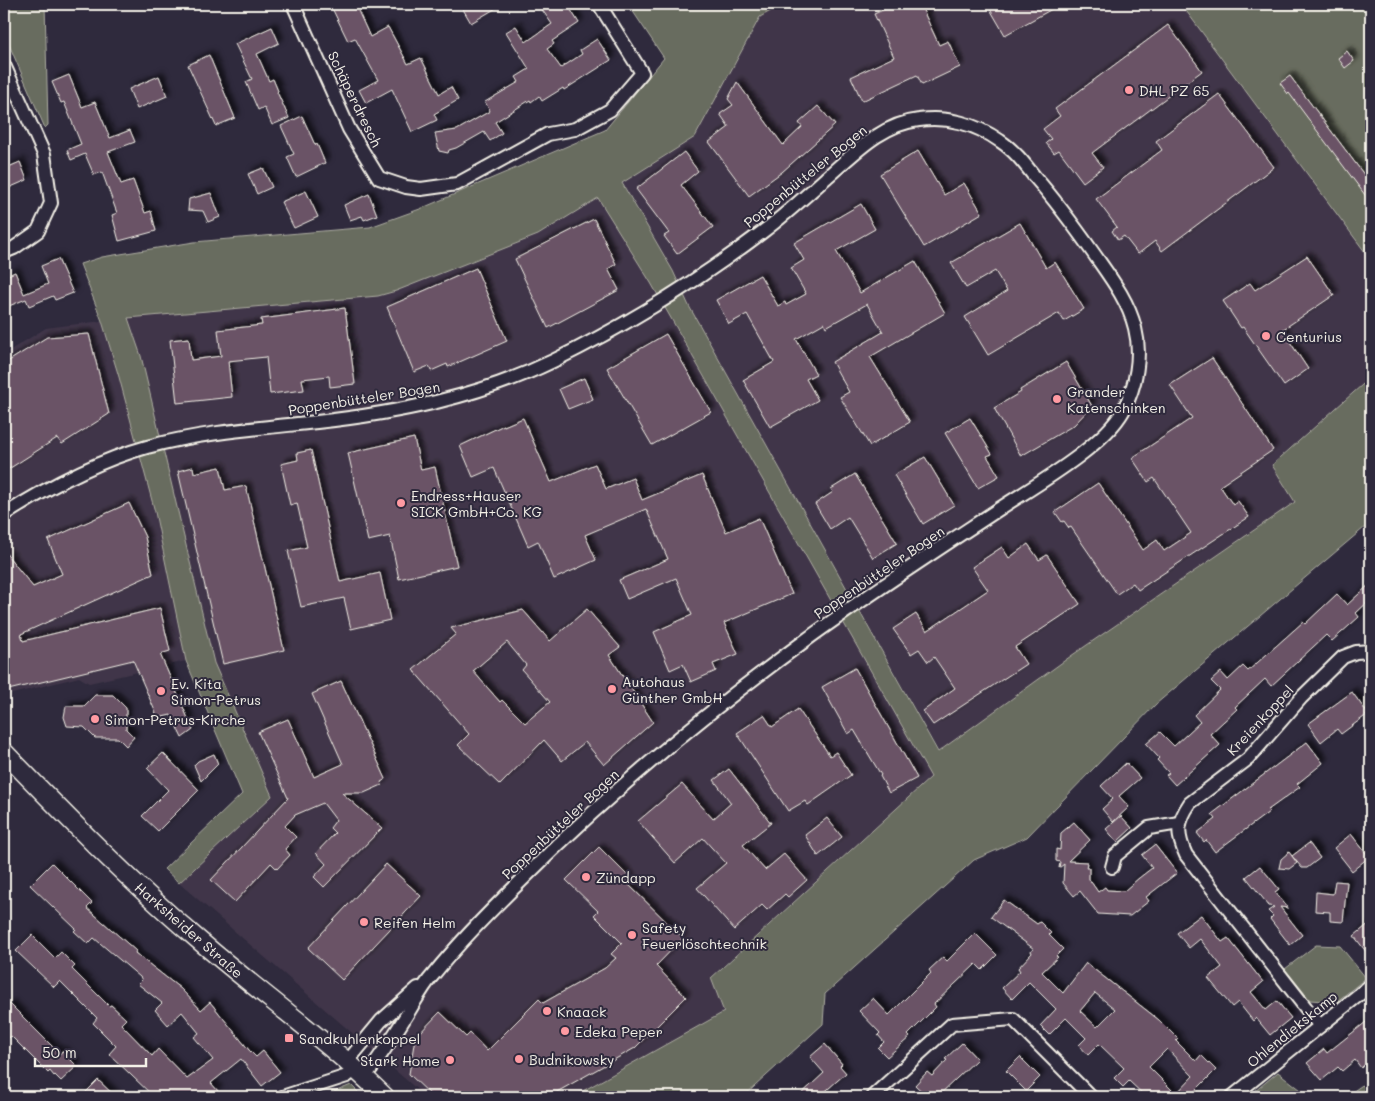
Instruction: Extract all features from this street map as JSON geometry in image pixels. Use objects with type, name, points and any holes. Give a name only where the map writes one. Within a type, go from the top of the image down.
[{"type":"main road","name":"Harksheider Straße","points":[[4,752],[30,780],[145,892],[195,937],[356,1070],[385,1097]]},
{"type":"street","name":"Schäperdresch","points":[[293,4],[349,129],[379,178],[406,187],[422,189],[457,184],[548,134],[576,129],[610,110],[642,73],[599,4]]},
{"type":"street","points":[[4,66],[44,154],[51,203],[38,231],[14,248],[4,252]]},
{"type":"street","name":"Poppenbütteler Bogen","points":[[4,515],[32,497],[89,468],[148,447],[248,429],[327,421],[436,404],[547,365],[609,333],[672,296],[765,230],[871,139],[893,126],[913,120],[937,119],[970,125],[998,139],[1013,151],[1084,239],[1116,286],[1133,320],[1138,345],[1138,365],[1129,397],[1115,423],[1102,437],[1058,470],[848,610],[699,721],[595,810],[496,905],[430,979],[356,1070]]},
{"type":"street","name":"Kreienkoppel","points":[[1179,823],[1190,803],[1248,759],[1301,698],[1343,657],[1356,652],[1371,651]]},
{"type":"street","points":[[1112,867],[1115,856],[1149,828],[1179,823],[1181,845],[1186,855],[1320,1026]]},
{"type":"street","name":"Poppenbütteler Bogen","points":[[356,1070],[381,1021],[430,979]]},
{"type":"street","name":"Ohlendiekskamp","points":[[1232,1097],[1371,985]]},
{"type":"street","points":[[872,1097],[952,1024],[1013,1019],[1091,1097]]},
{"type":"street","points":[[282,1097],[347,1076],[356,1070]]},
{"type":"shaded area","points":[[783,4],[1181,4],[1371,260],[1371,377],[1272,464],[1295,502],[1071,656],[939,752],[689,306],[673,271],[622,182],[695,137],[760,17]]},
{"type":"shaded area","points":[[598,197],[651,283],[931,777],[711,977],[724,1012],[572,1097],[426,1097],[179,883],[272,796],[214,663],[128,318],[378,296],[538,235]]},
{"type":"shaded area","points":[[102,321],[155,512],[186,661],[89,683],[79,677],[4,696],[4,354],[46,328]]},
{"type":"green space","points":[[4,4],[45,4],[48,125],[45,128],[4,33]]},
{"type":"green space","points":[[642,4],[783,4],[760,17],[695,137],[622,183],[673,271],[689,306],[938,752],[1071,656],[1295,502],[1272,465],[1371,377],[1371,522],[1156,704],[1027,837],[974,860],[825,994],[823,1024],[743,1097],[572,1097],[724,1012],[711,978],[931,777],[651,283],[598,198],[538,235],[396,291],[378,296],[128,318],[141,356],[214,663],[272,796],[179,883],[164,869],[242,794],[186,661],[155,512],[119,377],[102,321],[80,264],[102,257],[194,242],[370,227],[420,209],[605,130],[664,58],[632,10]]},
{"type":"green space","points":[[1181,4],[1371,4],[1371,260]]},
{"type":"green space","points":[[1316,945],[1340,946],[1366,978],[1336,1002],[1310,1000],[1285,969]]},
{"type":"green space","points":[[1278,1072],[1310,1097],[1248,1097]]},
{"type":"green space","points":[[1371,1079],[1371,1097],[1345,1097]]},
{"type":"green space","points":[[351,1085],[363,1097],[334,1097],[334,1092]]},
{"type":"building","points":[[330,4],[355,4],[370,37],[388,27],[408,64],[421,58],[439,94],[451,87],[458,100],[434,114],[437,120],[412,132],[392,89],[366,103],[359,90],[378,80],[355,38],[348,41]]},
{"type":"building","points":[[460,4],[503,4],[471,23]]},
{"type":"building","points":[[538,4],[567,4],[579,23],[552,41],[554,44],[547,49],[561,68],[582,54],[580,50],[597,39],[611,60],[564,90],[563,88],[542,101],[539,96],[531,102],[530,100],[495,122],[502,133],[490,141],[484,132],[449,150],[448,153],[439,151],[435,133],[457,130],[490,111],[485,102],[519,82],[516,77],[529,69],[506,32],[516,26],[526,42],[552,24]]},
{"type":"building","points":[[896,4],[920,4],[939,45],[948,41],[960,67],[922,85],[917,75],[862,101],[851,77],[894,57],[874,14]]},
{"type":"building","points":[[987,4],[1061,4],[1005,35]]},
{"type":"building","name":"DHL PZ 65","points":[[1168,25],[1202,71],[1092,153],[1103,167],[1083,182],[1059,150],[1054,153],[1046,143],[1051,139],[1043,129],[1060,116],[1055,109]]},
{"type":"building","points":[[272,27],[279,43],[257,54],[269,81],[273,79],[289,118],[272,125],[264,107],[258,110],[246,82],[252,79],[235,44]]},
{"type":"building","points":[[1347,51],[1354,61],[1345,68],[1338,58]]},
{"type":"building","points":[[209,55],[235,118],[216,126],[188,65]]},
{"type":"building","points":[[69,75],[82,107],[95,102],[110,138],[130,130],[135,142],[108,152],[121,184],[133,180],[145,213],[151,211],[156,231],[119,241],[112,215],[117,213],[102,172],[94,175],[85,154],[71,160],[67,150],[81,144],[64,102],[61,103],[52,82]]},
{"type":"building","points":[[159,76],[167,96],[137,109],[129,89]]},
{"type":"building","points":[[1290,76],[1371,184],[1371,203],[1280,83]]},
{"type":"building","points":[[737,82],[783,145],[802,127],[799,123],[818,106],[835,125],[782,172],[749,196],[709,142],[729,127],[720,114],[733,105],[728,99]]},
{"type":"building","points":[[1219,94],[1274,167],[1162,251],[1155,241],[1138,254],[1124,236],[1118,240],[1112,231],[1117,227],[1096,199],[1162,150],[1156,141]]},
{"type":"building","points":[[302,116],[325,163],[296,177],[287,157],[294,154],[281,126]]},
{"type":"building","points":[[918,151],[944,195],[964,183],[982,213],[924,247],[880,174]]},
{"type":"building","points":[[684,152],[698,171],[681,185],[713,227],[677,254],[664,236],[669,233],[636,189]]},
{"type":"building","points":[[20,162],[27,180],[4,190],[4,169]]},
{"type":"building","points":[[263,168],[272,187],[257,194],[248,174]]},
{"type":"building","points":[[306,191],[318,217],[294,228],[281,202]]},
{"type":"building","points":[[211,193],[220,217],[208,222],[203,211],[188,210],[189,199]]},
{"type":"building","points":[[369,194],[377,215],[364,220],[362,216],[350,220],[344,205]]},
{"type":"building","points":[[861,204],[875,229],[836,251],[860,293],[915,261],[945,313],[870,357],[910,422],[870,446],[840,397],[849,392],[832,362],[883,332],[867,304],[826,327],[824,323],[796,339],[816,374],[806,379],[818,400],[770,427],[743,380],[774,362],[747,314],[729,324],[716,300],[760,275],[778,306],[785,302],[786,305],[806,294],[791,268],[804,260],[794,243]]},
{"type":"building","points":[[594,219],[616,264],[608,269],[619,290],[548,328],[515,259]]},
{"type":"building","points":[[1020,223],[1046,268],[1055,262],[1084,309],[1064,321],[1059,313],[988,355],[965,317],[1007,291],[995,271],[966,288],[951,263]]},
{"type":"building","points":[[1307,256],[1334,295],[1282,330],[1308,369],[1284,386],[1223,301],[1250,283],[1255,290]]},
{"type":"building","points":[[58,259],[73,293],[55,300],[53,296],[29,306],[26,299],[4,308],[4,277],[15,272],[24,294],[48,284],[41,266]]},
{"type":"building","points":[[476,268],[507,341],[448,367],[447,364],[431,371],[429,366],[414,372],[387,307]]},
{"type":"building","points":[[345,308],[355,384],[330,387],[329,376],[302,379],[304,390],[270,394],[266,357],[228,361],[232,397],[177,403],[170,340],[189,338],[191,360],[221,356],[218,330],[262,325],[261,319]]},
{"type":"building","points":[[89,334],[109,414],[62,444],[57,438],[4,472],[4,364],[47,337]]},
{"type":"building","points":[[666,334],[711,412],[652,445],[607,368]]},
{"type":"building","points":[[1212,358],[1273,450],[1220,486],[1233,505],[1238,501],[1249,517],[1138,590],[1133,583],[1117,594],[1071,527],[1069,528],[1064,521],[1062,522],[1055,512],[1098,483],[1143,550],[1157,540],[1164,551],[1191,533],[1154,478],[1148,482],[1132,458],[1192,418],[1170,385]]},
{"type":"building","name":"Grander Katenschinken","points":[[1066,362],[1092,406],[1074,425],[1021,456],[994,408]]},
{"type":"building","points":[[584,378],[593,399],[568,409],[559,389]]},
{"type":"building","points":[[523,418],[551,482],[595,464],[606,489],[633,478],[642,500],[702,475],[726,532],[759,518],[792,594],[724,623],[738,654],[713,664],[716,671],[691,682],[683,664],[670,670],[654,632],[692,615],[676,578],[627,599],[619,580],[668,559],[646,509],[585,535],[596,560],[554,579],[538,541],[528,546],[494,468],[473,477],[460,446]]},
{"type":"building","points":[[970,418],[992,454],[987,456],[999,476],[978,488],[945,433]]},
{"type":"building","name":"Endress+Hauser SICK GmbH+Co. KG","points":[[414,438],[421,470],[435,467],[457,566],[399,579],[390,536],[368,541],[348,453]]},
{"type":"building","points":[[311,450],[340,582],[380,573],[390,620],[351,629],[344,598],[301,607],[288,551],[307,547],[297,503],[290,505],[281,464],[298,460],[297,453]]},
{"type":"building","points":[[925,457],[954,505],[923,524],[894,475]]},
{"type":"building","points":[[193,467],[194,473],[220,467],[225,490],[246,486],[284,650],[223,664],[178,471]]},
{"type":"building","points":[[855,474],[897,543],[873,558],[848,517],[830,529],[815,504],[833,492],[831,489]]},
{"type":"building","points":[[129,503],[145,537],[153,574],[21,634],[23,641],[160,608],[170,651],[160,654],[193,730],[182,738],[171,715],[158,718],[133,660],[4,691],[4,551],[33,587],[62,574],[48,540]]},
{"type":"building","points":[[1028,544],[1039,560],[1047,555],[1080,604],[1015,647],[1026,664],[933,725],[923,711],[955,688],[934,657],[928,662],[919,649],[911,654],[893,629],[916,614],[927,631],[988,590],[972,567],[1002,547],[1009,558]]},
{"type":"building","points":[[1371,583],[1371,599],[1356,613],[1359,617],[1332,641],[1326,635],[1271,686],[1265,679],[1210,734],[1220,745],[1175,785],[1166,775],[1169,773],[1157,760],[1159,758],[1146,744],[1160,732],[1174,746],[1200,722],[1194,715],[1220,690],[1211,681],[1221,672],[1228,680],[1243,666],[1248,671],[1303,622],[1305,624],[1337,594],[1347,605]]},
{"type":"building","points":[[587,609],[620,647],[609,655],[653,722],[604,765],[585,742],[562,761],[544,740],[500,785],[458,745],[469,734],[413,670],[456,634],[451,628],[523,610],[550,641]],"holes":[[[507,642],[526,665],[522,670],[550,702],[525,723],[502,700],[500,702],[473,671]]]},
{"type":"building","points":[[855,668],[917,778],[889,793],[881,775],[854,730],[848,734],[822,687]]},
{"type":"building","points":[[341,681],[386,779],[381,782],[382,785],[364,793],[342,793],[382,828],[324,887],[314,877],[326,864],[316,853],[335,833],[330,828],[336,820],[323,803],[295,815],[285,826],[296,837],[285,849],[290,855],[277,869],[271,863],[235,902],[211,880],[288,798],[258,732],[288,719],[314,777],[343,764],[312,694]]},
{"type":"building","points":[[1352,692],[1368,714],[1341,734],[1337,729],[1321,742],[1308,724]]},
{"type":"building","name":"Simon-Petrus-Kirche","points":[[95,695],[113,695],[126,708],[126,729],[134,737],[126,746],[118,738],[95,738],[84,727],[67,726],[64,717],[66,706],[84,706]]},
{"type":"building","points":[[798,709],[830,756],[836,752],[851,775],[808,805],[805,801],[788,811],[737,733],[764,715],[772,727]]},
{"type":"building","points":[[1307,742],[1323,763],[1297,784],[1300,787],[1215,852],[1206,840],[1204,842],[1197,833],[1216,819],[1212,814]]},
{"type":"building","points":[[163,753],[199,790],[158,831],[142,816],[168,790],[147,768]]},
{"type":"building","points":[[214,754],[218,764],[201,781],[194,765],[198,761]]},
{"type":"building","points":[[1126,763],[1140,778],[1119,796],[1129,807],[1113,822],[1102,809],[1113,799],[1101,786]]},
{"type":"building","points":[[729,769],[771,823],[743,845],[765,870],[784,854],[807,880],[788,897],[785,894],[767,910],[762,905],[734,930],[697,888],[726,863],[703,838],[675,863],[638,821],[682,784],[713,819],[731,803],[714,780]]},
{"type":"building","points":[[1121,816],[1132,828],[1117,842],[1106,829]]},
{"type":"building","points":[[827,818],[842,837],[818,856],[805,835]]},
{"type":"building","points":[[1074,822],[1090,840],[1068,861],[1087,862],[1086,868],[1089,868],[1089,879],[1098,892],[1105,887],[1107,890],[1124,891],[1152,868],[1142,855],[1155,845],[1177,873],[1146,897],[1149,901],[1130,916],[1098,914],[1080,891],[1074,896],[1063,883],[1064,864],[1059,868],[1060,862],[1056,861],[1056,849],[1060,850],[1061,833]]},
{"type":"building","points":[[1351,834],[1369,857],[1352,871],[1334,848]]},
{"type":"building","points":[[1309,843],[1320,858],[1307,868],[1302,868],[1292,856]]},
{"type":"building","points":[[599,847],[631,879],[627,883],[683,938],[656,966],[686,997],[635,1048],[548,1097],[433,1097],[409,1074],[415,1038],[440,1012],[466,1037],[470,1033],[487,1051],[539,999],[543,1003],[605,968],[616,958],[611,954],[622,943],[594,915],[598,911],[566,880]]},
{"type":"building","points":[[1289,852],[1297,863],[1289,869],[1279,868],[1281,859]]},
{"type":"building","points":[[52,863],[92,903],[87,908],[136,951],[135,953],[181,989],[201,1010],[210,1002],[256,1057],[263,1051],[280,1072],[262,1086],[241,1059],[211,1083],[218,1091],[209,1097],[154,1097],[109,1054],[116,1046],[93,1023],[97,1018],[60,981],[54,987],[16,951],[32,935],[55,958],[61,952],[75,966],[72,969],[109,1006],[111,1005],[126,1019],[121,1024],[152,1056],[158,1049],[187,1079],[213,1060],[194,1037],[199,1033],[182,1012],[168,1025],[155,1010],[162,1003],[138,984],[142,980],[140,977],[94,938],[88,944],[74,931],[76,929],[30,885]]},
{"type":"building","name":"Reifen Helm","points":[[386,864],[421,896],[342,980],[308,948]]},
{"type":"building","points":[[1260,866],[1279,889],[1275,892],[1288,908],[1280,907],[1302,935],[1290,945],[1270,919],[1273,916],[1268,911],[1274,907],[1269,906],[1246,877]]},
{"type":"building","points":[[1335,881],[1347,882],[1343,922],[1330,921],[1330,912],[1315,911],[1316,892],[1333,894]]},
{"type":"building","points":[[1004,900],[1037,924],[1040,922],[1051,933],[1049,935],[1063,949],[1056,956],[1058,957],[1042,972],[1063,993],[1086,963],[1159,1020],[1196,1061],[1201,1055],[1216,1070],[1189,1097],[1146,1097],[1129,1081],[1123,1087],[1114,1078],[1124,1068],[1099,1044],[1088,1055],[1079,1045],[1086,1038],[1066,1018],[1049,1035],[1040,1026],[1056,1009],[1029,982],[1012,999],[1002,988],[1020,971],[1018,968],[1034,949],[991,917]],"holes":[[[1095,993],[1115,1009],[1097,1027],[1080,1011]],[[1167,1049],[1193,1076],[1176,1094],[1149,1067]]]},
{"type":"building","points":[[1201,915],[1222,942],[1228,938],[1263,982],[1251,992],[1266,1010],[1277,1001],[1291,1018],[1270,1035],[1256,1018],[1253,1021],[1238,1002],[1232,1007],[1208,978],[1222,967],[1200,939],[1189,948],[1177,933]]},
{"type":"building","points":[[1371,922],[1371,958],[1354,936]]},
{"type":"building","points":[[975,933],[997,955],[982,970],[976,964],[934,1004],[936,1007],[908,1035],[910,1037],[887,1057],[878,1048],[884,1042],[878,1035],[880,1033],[859,1011],[873,998],[889,1015],[931,973],[929,970],[943,957],[947,961]]},
{"type":"building","points":[[10,1004],[60,1054],[62,1051],[77,1066],[61,1081],[50,1071],[48,1073],[11,1036],[9,1038],[4,1032],[4,1009]]},
{"type":"building","points":[[1371,1018],[1371,1059],[1361,1068],[1355,1060],[1342,1071],[1338,1067],[1322,1080],[1307,1063],[1324,1049],[1327,1053]]},
{"type":"building","points":[[962,1043],[977,1059],[937,1097],[928,1097],[915,1085],[927,1072],[932,1076],[947,1060],[945,1059]]},
{"type":"building","points":[[825,1044],[842,1064],[840,1066],[846,1073],[819,1097],[798,1097],[824,1073],[810,1057]]},
{"type":"building","points":[[1020,1057],[1040,1077],[1026,1091],[1006,1071]]},
{"type":"building","points":[[98,1080],[116,1097],[81,1097]]},
{"type":"place","name":"DHL PZ 65","points":[[1129,90]]},
{"type":"place","name":"Centurius","points":[[1266,336]]},
{"type":"place","name":"Grander Katenschinken","points":[[1057,399]]},
{"type":"place","name":"Endress+Hauser SICK GmbH+Co. KG","points":[[401,503]]},
{"type":"place","name":"Autohaus Günther GmbH","points":[[612,689]]},
{"type":"place","name":"Ev. Kita Simon-Petrus","points":[[161,691]]},
{"type":"place","name":"Simon-Petrus-Kirche","points":[[95,719]]},
{"type":"place","name":"Zündapp","points":[[586,877]]},
{"type":"place","name":"Reifen Helm","points":[[364,922]]},
{"type":"place","name":"Safety Feuerlöschtechnik","points":[[632,935]]},
{"type":"place","name":"Knaack","points":[[547,1011]]},
{"type":"place","name":"Edeka Peper","points":[[565,1031]]},
{"type":"place","name":"Sandkuhlenkoppel","points":[[289,1038]]},
{"type":"place","name":"Budnikowsky","points":[[519,1059]]},
{"type":"place","name":"Stark Home","points":[[450,1060]]}]
